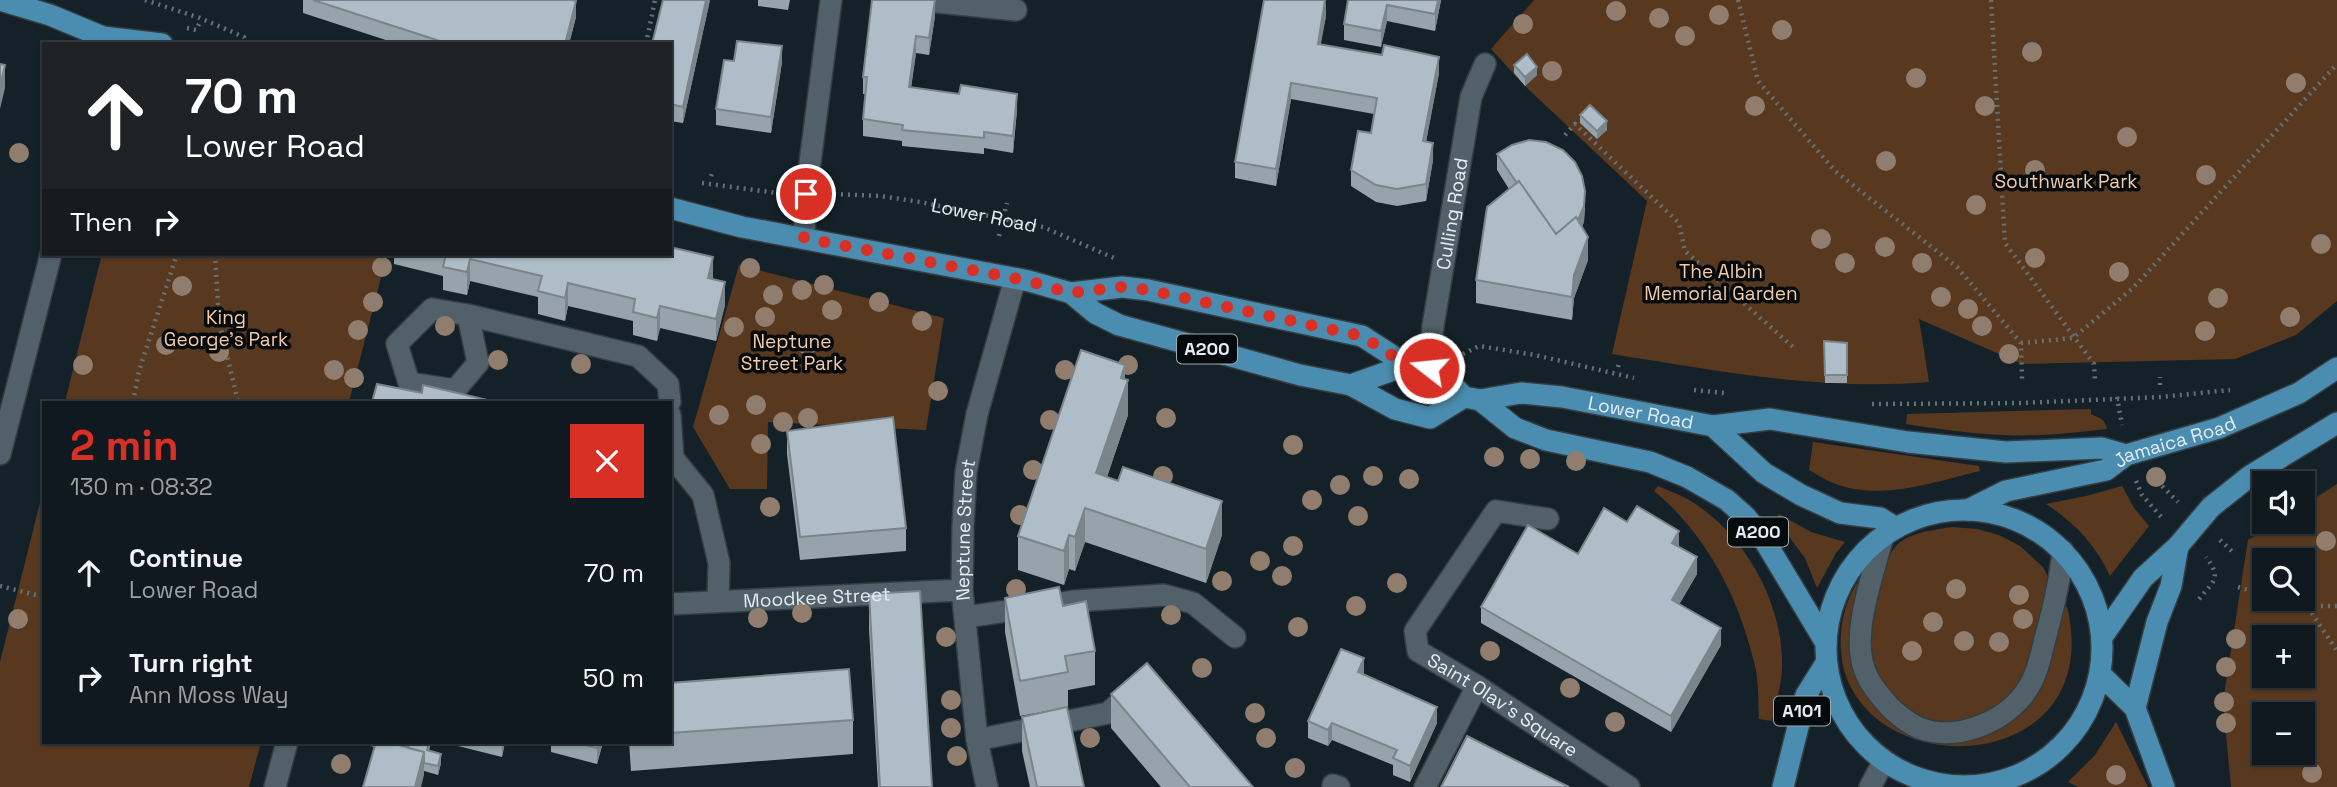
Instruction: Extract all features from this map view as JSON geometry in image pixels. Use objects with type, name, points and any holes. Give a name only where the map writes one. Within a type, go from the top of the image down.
[{"type":"main road","points":[[0,0],[50,15],[105,41],[124,42]]},
{"type":"main road","name":"Lower Road","points":[[672,209],[742,227],[1015,279],[1070,293],[1096,313],[1119,325],[1300,375],[1351,385],[1395,409],[1430,418],[1472,399],[1521,393],[1562,397],[1713,426],[1764,473],[1801,495],[1840,513],[1880,518],[1889,532]]},
{"type":"main road","points":[[1070,293],[1122,287],[1148,290],[1362,336],[1407,365]]},
{"type":"main road","name":"A200","points":[[1351,385],[1407,365],[1437,369],[1472,399],[1515,428],[1546,440],[1650,462],[1687,477],[1727,500],[1746,517],[1763,538],[1826,653]]},
{"type":"main road","name":"Jamaica Road","points":[[1968,510],[2006,491],[2106,470],[2126,455],[2197,436],[2299,393],[2337,368]]},
{"type":"main road","points":[[1713,426],[1770,419],[1908,442],[2006,452],[2102,448],[2126,455]]},
{"type":"main road","points":[[2102,637],[2143,578],[2178,546],[2211,507],[2250,477],[2337,423]]},
{"type":"main road","points":[[1968,510],[1994,513],[2020,521],[2043,534],[2063,551],[2083,576],[2096,606],[2102,637],[2100,674],[2094,697],[2070,737],[2021,782],[1984,786],[1959,787],[1933,783],[1907,774],[1884,761],[1862,742],[1845,719],[1833,692],[1826,653],[1829,618],[1837,594],[1864,552],[1889,532],[1931,514],[1968,510]]},
{"type":"main road","points":[[2135,708],[2157,622],[2171,586],[2178,546]]},
{"type":"main road","name":"A101","points":[[1783,787],[1806,695],[1826,653]]},
{"type":"main road","points":[[2100,674],[2135,708],[2164,787]]},
{"type":"street","points":[[804,238],[808,174],[831,0]]},
{"type":"street","points":[[918,0],[1016,10]]},
{"type":"street","name":"Culling Road","points":[[1429,368],[1433,326],[1471,97],[1485,64]]},
{"type":"street","points":[[0,454],[50,256]]},
{"type":"street","name":"Neptune Street","points":[[987,787],[977,740],[962,590],[966,472],[977,414],[1015,279]]},
{"type":"street","points":[[468,315],[638,356],[668,384],[670,401]]},
{"type":"street","points":[[672,444],[673,458],[703,495],[719,563],[718,600]]},
{"type":"street","name":"Saint Olav's Square","points":[[1548,519],[1496,511],[1415,631],[1418,651],[1629,787]]},
{"type":"street","points":[[1889,532],[1861,629],[1862,662],[1867,677],[1887,704],[1919,727],[1935,731],[1948,732],[1978,727],[2010,710],[2030,686],[2060,586],[2063,551]]},
{"type":"street","name":"Moodkee Street","points":[[672,604],[962,590]]},
{"type":"street","points":[[966,617],[1075,601],[1164,595],[1193,603],[1235,638]]},
{"type":"street","points":[[977,740],[1108,713],[1149,677]]},
{"type":"street","points":[[1425,787],[1477,687]]},
{"type":"street","points":[[275,787],[286,744]]},
{"type":"street","points":[[1870,787],[1884,761]]},
{"type":"path","points":[[141,8],[146,0],[200,18],[244,37],[246,42]]},
{"type":"path","points":[[646,42],[655,0]]},
{"type":"path","points":[[1738,0],[1758,81],[1835,171],[1957,267],[2021,344],[2022,380]]},
{"type":"path","points":[[1991,0],[2005,243],[2094,364],[2095,379]]},
{"type":"path","points":[[2021,344],[2073,338],[2134,287],[2337,64]]},
{"type":"path","points":[[1565,135],[1575,124],[1679,223],[1685,251],[1793,347]]},
{"type":"path","points":[[697,183],[755,191]]},
{"type":"path","name":"Lower Road","points":[[831,194],[906,200],[1043,227],[1119,260]]},
{"type":"path","points":[[1005,211],[1007,203]]},
{"type":"path","points":[[133,401],[139,371],[176,256]]},
{"type":"path","points":[[215,256],[219,321],[238,401]]},
{"type":"path","name":"Lower Road","points":[[1479,346],[1535,355],[1618,374]]},
{"type":"path","points":[[2160,377],[2160,385]]},
{"type":"path","name":"Jamaica Road","points":[[2022,403],[2198,394]]},
{"type":"path","points":[[2117,397],[2124,433]]},
{"type":"path","points":[[2154,470],[2168,495],[2179,503]]},
{"type":"path","points":[[2135,475],[2142,495],[2163,519]]},
{"type":"path","points":[[2219,539],[2235,554]]},
{"type":"path","points":[[2195,604],[2215,579],[2215,568],[2207,557]]},
{"type":"path","points":[[0,586],[42,596]]},
{"type":"path","points":[[2238,587],[2252,591]]},
{"type":"path","points":[[2315,606],[2337,606]]},
{"type":"path","points":[[2311,611],[2337,651]]},
{"type":"green space","name":"Southwark Park","points":[[1534,0],[2337,0],[2337,301],[2296,335],[2235,359],[2022,364],[1919,319],[1929,382],[1809,382],[1730,373],[1612,354],[1647,201],[1525,86],[1491,49]]},
{"type":"green space","name":"King George's Park","points":[[102,256],[386,256],[349,401],[65,401]]},
{"type":"green space","name":"Neptune Street Park","points":[[739,265],[944,318],[926,430],[768,422],[767,489],[730,489],[693,427]]},
{"type":"green space","points":[[2091,409],[2091,414],[2103,420],[2107,429],[2050,435],[2008,435],[1906,424],[1907,414]]},
{"type":"green space","points":[[1813,442],[1979,466],[1980,471],[1907,488],[1870,491],[1851,488],[1830,482],[1809,470]]},
{"type":"green space","points":[[2337,484],[2337,787],[2231,787],[2223,702],[2248,540],[2258,534],[2315,534],[2315,498]]},
{"type":"green space","points":[[1658,486],[1697,505],[1709,514],[1739,545],[1763,583],[1778,625],[1781,647],[1782,669],[1772,721],[1759,719],[1755,666],[1740,616],[1719,570],[1690,528],[1654,491]]},
{"type":"green space","points":[[2122,486],[2134,508],[2149,526],[2110,576],[2083,535],[2066,518],[2046,504]]},
{"type":"green space","points":[[42,495],[42,744],[260,744],[249,787],[0,787],[0,662]]},
{"type":"green space","points":[[1779,514],[1811,532],[1845,542],[1817,588],[1805,558],[1776,519]]},
{"type":"green space","points":[[1952,527],[1977,529],[1999,535],[2020,546],[2043,567],[2048,577],[2046,591],[2056,634],[2067,606],[2070,661],[2054,702],[2023,730],[1983,744],[1940,745],[1899,733],[1865,708],[1844,670],[1842,659],[1844,614],[1857,583],[1861,583],[1873,618],[1884,570],[1896,546],[1915,535]]},
{"type":"green space","points":[[2116,722],[2148,787],[2078,787],[2068,782],[2095,755]]},
{"type":"building","points":[[313,0],[576,1],[566,42],[443,42]]},
{"type":"building","points":[[663,0],[706,0],[683,107],[672,104],[672,42],[652,42]]},
{"type":"building","points":[[872,0],[935,0],[929,38],[916,36],[909,87],[959,94],[961,85],[1017,94],[1013,136],[984,132],[984,138],[902,130],[903,125],[863,119],[867,77],[863,77]]},
{"type":"building","points":[[1264,0],[1325,0],[1318,44],[1382,55],[1384,45],[1439,57],[1423,141],[1433,143],[1426,184],[1397,189],[1376,185],[1351,170],[1358,131],[1371,133],[1377,98],[1291,83],[1276,169],[1235,162]]},
{"type":"building","points":[[1348,0],[1438,0],[1435,14],[1387,5],[1381,31],[1344,24]]},
{"type":"building","points":[[737,41],[782,46],[771,117],[716,109],[724,60],[734,61]]},
{"type":"building","points":[[1527,54],[1537,67],[1525,77],[1514,65]]},
{"type":"building","points":[[0,64],[5,65],[0,87]]},
{"type":"building","points":[[1590,105],[1607,121],[1597,131],[1580,115]]},
{"type":"building","points":[[1529,140],[1546,142],[1563,150],[1575,162],[1582,176],[1584,206],[1578,220],[1576,217],[1556,234],[1497,154],[1512,145]]},
{"type":"building","points":[[1519,181],[1556,234],[1576,217],[1588,237],[1574,275],[1572,297],[1476,280],[1487,207]]},
{"type":"building","points":[[672,247],[713,257],[708,278],[725,282],[716,319],[660,306],[657,318],[633,312],[635,299],[568,283],[565,298],[538,291],[542,276],[470,259],[467,272],[443,267],[446,256],[672,256]]},
{"type":"building","points":[[1824,341],[1847,343],[1847,375],[1825,375]]},
{"type":"building","points":[[1081,350],[1125,365],[1121,378],[1128,380],[1096,473],[1118,481],[1123,467],[1222,501],[1206,549],[1085,508],[1075,537],[1069,535],[1064,551],[1018,536]]},
{"type":"building","points":[[377,384],[422,393],[423,385],[492,401],[372,401]]},
{"type":"building","points":[[893,417],[906,528],[800,537],[787,431]]},
{"type":"building","points":[[1637,506],[1679,531],[1672,543],[1697,557],[1672,600],[1721,628],[1671,716],[1481,607],[1528,525],[1578,554],[1604,508],[1627,522]]},
{"type":"building","points":[[1059,587],[1063,606],[1086,601],[1095,651],[1065,656],[1068,672],[1020,681],[1005,598]]},
{"type":"building","points":[[920,591],[932,787],[880,787],[869,594]]},
{"type":"building","points":[[1341,649],[1364,658],[1358,672],[1437,707],[1410,766],[1393,758],[1397,750],[1332,723],[1328,730],[1308,721]]},
{"type":"building","points":[[1147,663],[1253,787],[1190,787],[1111,694]]},
{"type":"building","points":[[849,669],[853,720],[672,733],[672,683]]},
{"type":"building","points":[[1067,707],[1084,787],[1037,787],[1022,717]]},
{"type":"building","points":[[1467,736],[1569,787],[1441,787]]},
{"type":"building","points":[[375,744],[395,744],[424,752],[415,787],[363,787]]},
{"type":"building","points":[[404,744],[428,744],[427,750],[441,754],[438,766],[424,763],[424,752],[408,748],[409,745]]},
{"type":"building","points":[[582,744],[598,744],[597,748]]},
{"type":"route","points":[[806,194],[804,238],[1029,281],[1070,293],[1122,287],[1148,290],[1362,336],[1407,365],[1429,368]]},
{"type":"park label","name":"The Albin Memorial Garden","points":[[1721,282]]}]
